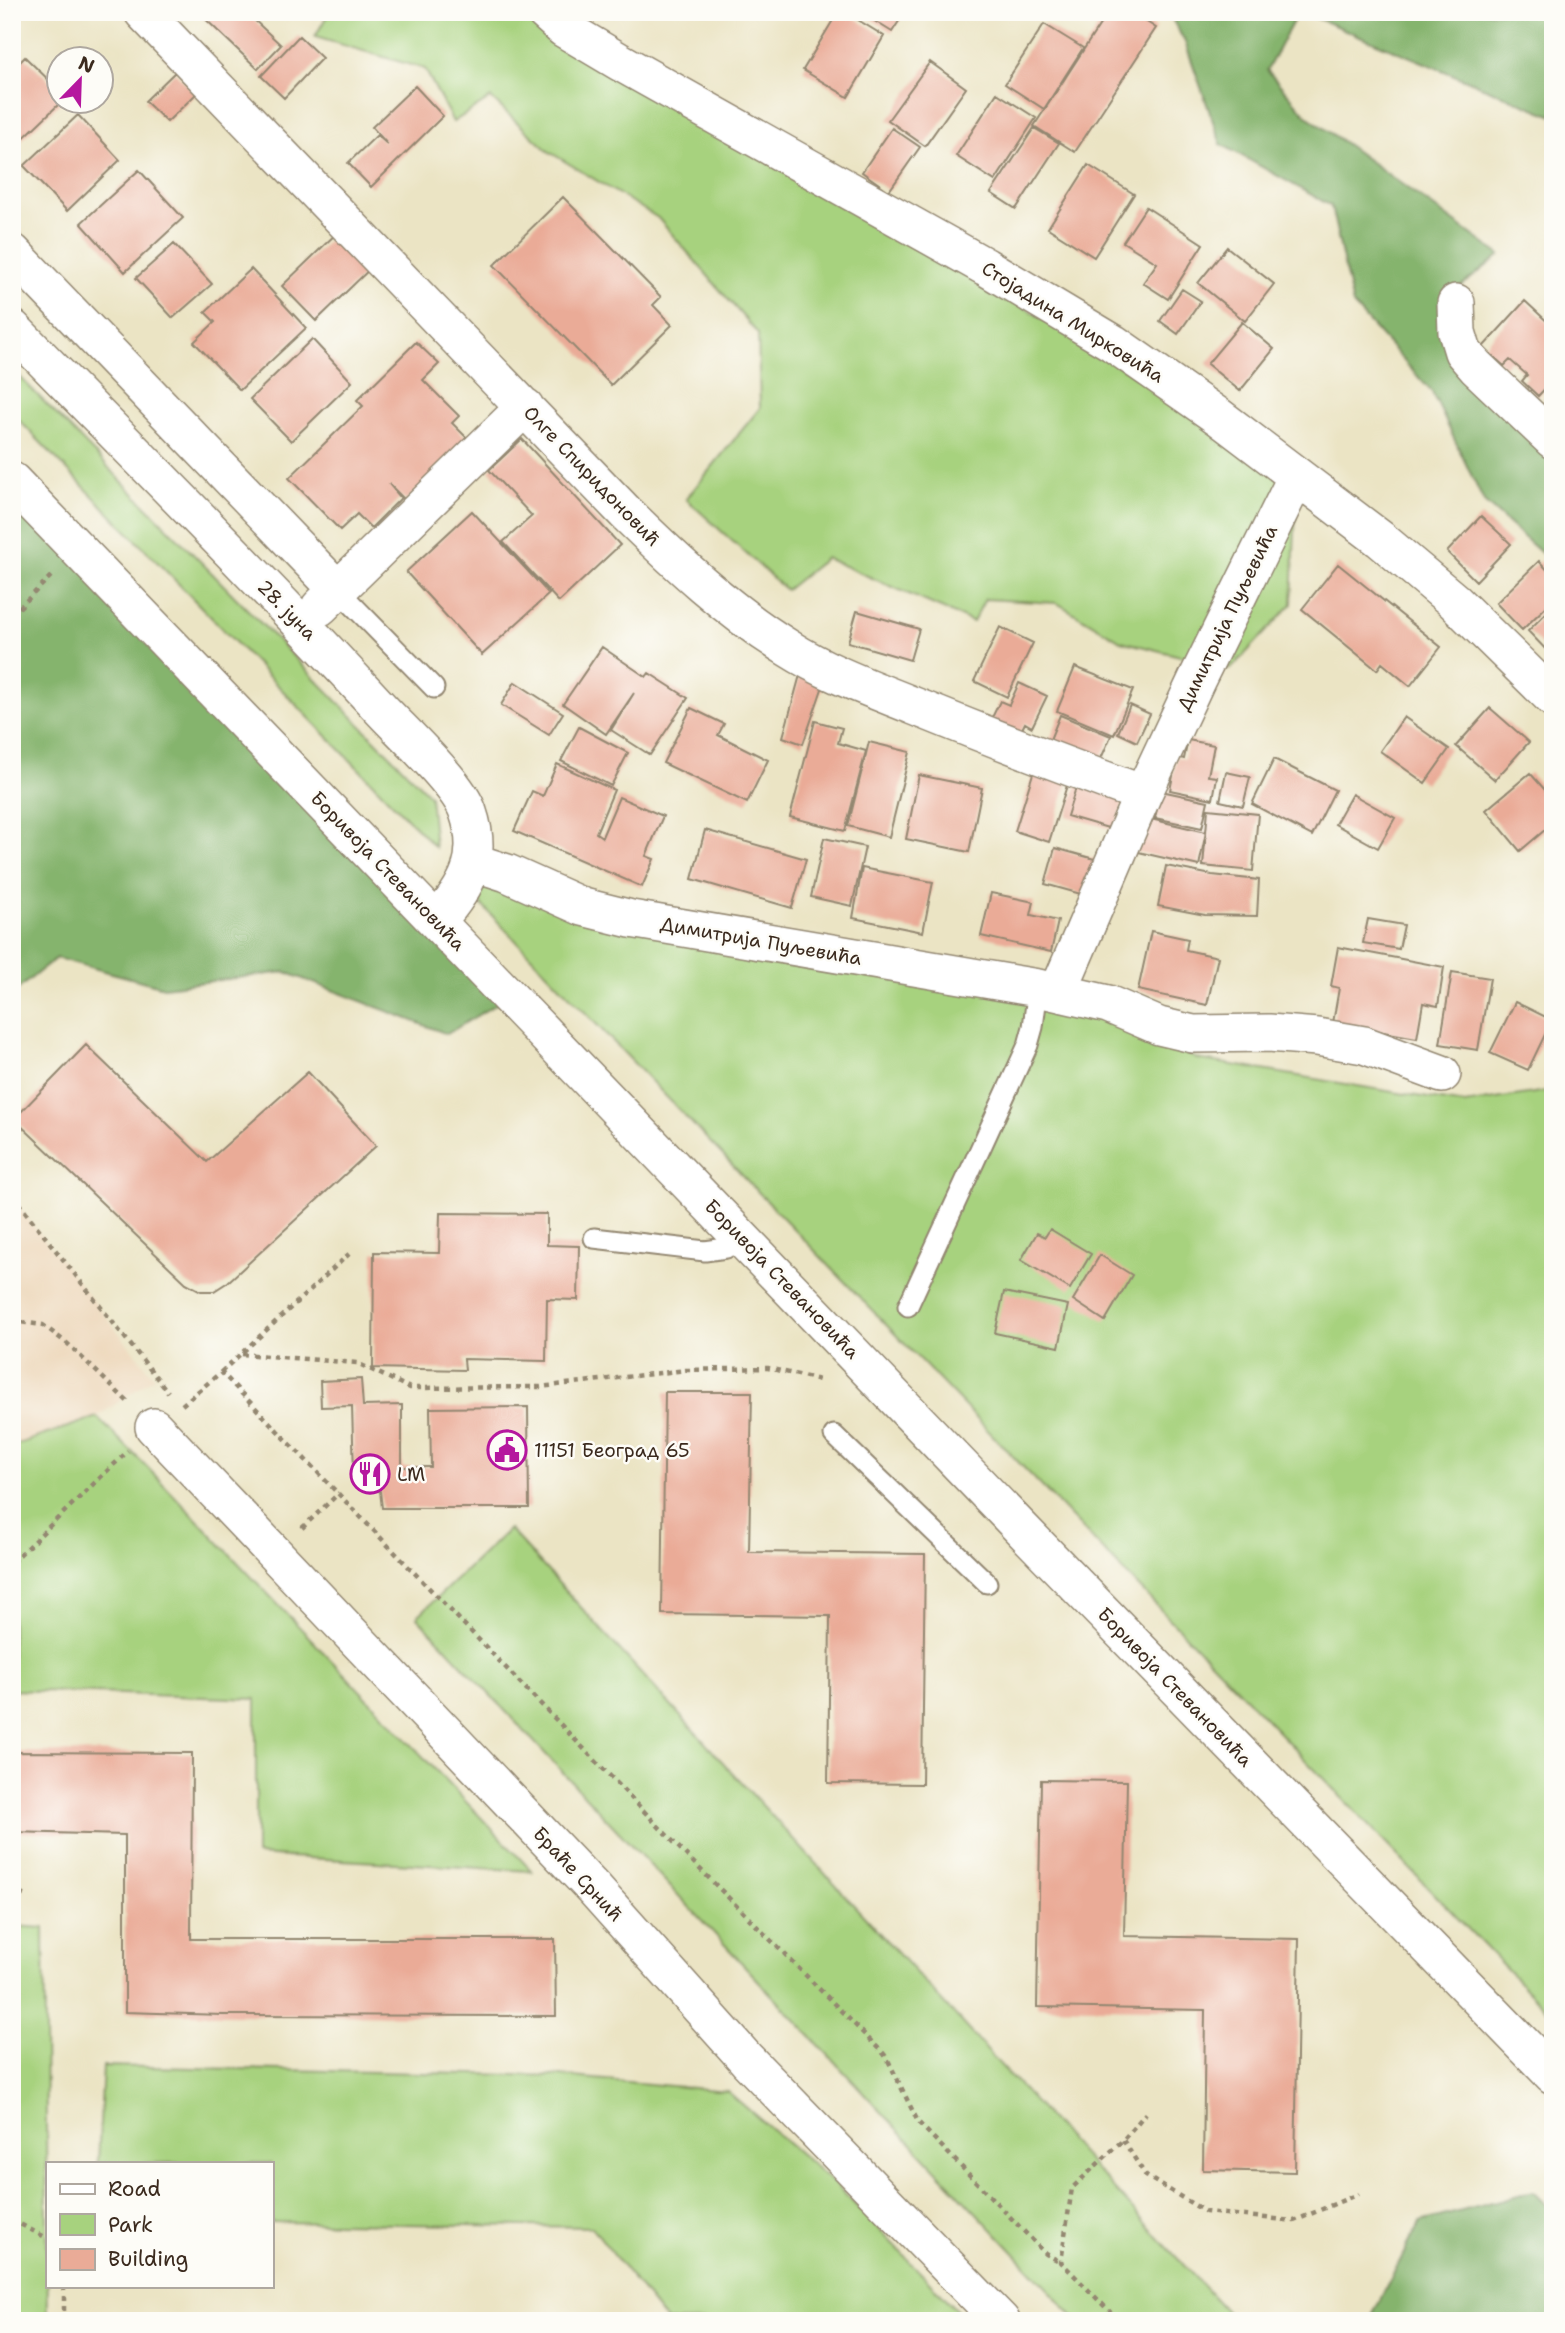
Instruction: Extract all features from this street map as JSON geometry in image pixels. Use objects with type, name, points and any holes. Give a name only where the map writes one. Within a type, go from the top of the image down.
[{"type":"street","name":"Олге Спиридоновић","points":[[143,12],[671,558],[756,627],[790,650],[855,682],[1025,751],[1143,794]]},
{"type":"street","name":"Стојадина Мирковића","points":[[545,12],[563,27],[620,62],[1113,342],[1219,417],[1380,539],[1454,601],[1553,698]]},
{"type":"street","points":[[12,252],[338,590]]},
{"type":"street","points":[[1456,303],[1457,332],[1464,352],[1476,367],[1553,440]]},
{"type":"street","name":"28. јуна","points":[[12,328],[301,624],[457,791],[473,827],[476,842],[473,862],[462,889],[437,921]]},
{"type":"street","points":[[301,624],[525,407]]},
{"type":"street","name":"Димитрија Пуљевића","points":[[1048,990],[1297,475]]},
{"type":"street","name":"Боривоја Стевановића","points":[[12,481],[1553,2075]]},
{"type":"street","name":"Димитрија Пуљевића","points":[[473,862],[507,873],[583,908],[631,919],[1048,990],[1108,1004],[1158,1026],[1193,1034],[1269,1034],[1364,1045],[1442,1074]]},
{"type":"street","name":"Браће Срнић","points":[[154,1427],[595,1891],[747,2060],[1001,2321]]},
{"type":"lane","points":[[338,590],[434,688]]},
{"type":"lane","points":[[908,1306],[1028,1045],[1048,990]]},
{"type":"lane","points":[[594,1238],[705,1251],[726,1248],[741,1237]]},
{"type":"lane","points":[[834,1435],[987,1583]]},
{"type":"path","points":[[12,615],[78,550]]},
{"type":"path","points":[[12,1195],[154,1377],[181,1406],[242,1354],[349,1254]]},
{"type":"path","points":[[12,1321],[33,1322],[51,1331],[154,1427],[12,1562]]},
{"type":"path","points":[[242,1354],[357,1363],[411,1388],[540,1387],[686,1370],[768,1368],[820,1380]]},
{"type":"path","points":[[221,1372],[690,1859],[884,2054],[918,2122],[1046,2254],[1061,2262],[1119,2321]]},
{"type":"path","points":[[309,1522],[339,1493]]},
{"type":"path","points":[[12,1891],[24,1895]]},
{"type":"path","points":[[1061,2262],[1072,2188],[1123,2140],[1146,2113]]},
{"type":"path","points":[[1123,2140],[1146,2176],[1206,2212],[1294,2221],[1358,2194]]},
{"type":"path","points":[[12,2220],[46,2237]]},
{"type":"path","points":[[64,2288],[64,2321]]},
{"type":"shaded area","points":[[12,1199],[154,1377],[97,1417],[12,1446]]},
{"type":"green space","points":[[329,12],[547,12],[1297,476],[1292,604],[1231,669],[1121,641],[1057,603],[985,599],[973,622],[826,558],[786,590],[686,499],[760,408],[758,334],[658,218],[548,151],[491,98],[453,122],[425,69],[315,37]]},
{"type":"green space","points":[[1168,12],[1298,12],[1267,70],[1307,116],[1500,255],[1440,303],[1553,448],[1553,563],[1484,502],[1432,392],[1353,305],[1331,206],[1221,144],[1185,42]]},
{"type":"green space","points":[[1302,12],[1553,12],[1553,116]]},
{"type":"green space","points":[[12,369],[430,796],[435,847],[12,413]]},
{"type":"green space","points":[[12,480],[509,996],[447,1034],[285,972],[164,987],[56,958],[12,994]]},
{"type":"green space","points":[[507,873],[545,892],[1058,992],[1197,1059],[1464,1104],[1553,1090],[1553,2017],[473,896]]},
{"type":"green space","points":[[97,1417],[532,1871],[256,1855],[256,1699],[12,1690],[12,1446]]},
{"type":"green space","points":[[509,1529],[1235,2321],[1078,2321],[417,1617]]},
{"type":"green space","points":[[12,1926],[44,1928],[48,2321],[12,2321]]},
{"type":"green space","points":[[103,2066],[561,2076],[727,2091],[837,2186],[967,2321],[666,2321],[592,2227],[273,2222],[273,2162],[98,2162]]},
{"type":"green space","points":[[1533,2192],[1553,2212],[1553,2321],[1369,2321],[1420,2222]]},
{"type":"building","points":[[198,12],[255,12],[251,17],[281,45],[258,69]]},
{"type":"building","points":[[838,12],[845,12],[884,36],[848,97],[803,70]]},
{"type":"building","points":[[860,12],[905,12],[892,32]]},
{"type":"building","points":[[1108,12],[1131,12],[1156,28],[1075,152],[1034,126]]},
{"type":"building","points":[[1044,24],[1083,48],[1044,109],[1005,84]]},
{"type":"building","points":[[299,36],[322,58],[284,98],[261,76]]},
{"type":"building","points":[[25,57],[46,77],[46,116],[12,149],[12,70]]},
{"type":"building","points":[[930,62],[966,88],[925,146],[888,120]]},
{"type":"building","points":[[175,72],[196,94],[167,122],[145,101]]},
{"type":"building","points":[[415,86],[443,116],[371,187],[348,163],[377,135],[388,145],[372,127]]},
{"type":"building","points":[[997,93],[1036,118],[995,181],[956,156]]},
{"type":"building","points":[[77,116],[120,160],[67,211],[24,166]]},
{"type":"building","points":[[892,128],[920,147],[889,191],[862,172]]},
{"type":"building","points":[[1034,128],[1059,143],[1016,209],[991,193]]},
{"type":"building","points":[[1088,165],[1134,194],[1094,257],[1048,228]]},
{"type":"building","points":[[139,170],[183,218],[125,272],[81,223]]},
{"type":"building","points":[[563,197],[661,297],[653,305],[672,325],[611,385],[494,265]]},
{"type":"building","points":[[1146,207],[1203,244],[1168,299],[1143,283],[1157,263],[1123,242]]},
{"type":"building","points":[[342,228],[375,264],[316,321],[282,286]]},
{"type":"building","points":[[174,244],[212,284],[173,318],[136,278]]},
{"type":"building","points":[[1227,247],[1274,284],[1245,321],[1198,283]]},
{"type":"building","points":[[251,269],[306,328],[240,390],[194,342],[215,322],[205,312]]},
{"type":"building","points":[[1182,289],[1201,301],[1178,334],[1160,321]]},
{"type":"building","points":[[1525,301],[1553,327],[1553,380],[1538,396],[1522,381],[1527,375],[1510,360],[1504,366],[1483,347]]},
{"type":"building","points":[[1242,322],[1274,349],[1240,391],[1207,364]]},
{"type":"building","points":[[312,339],[352,382],[291,441],[250,399]]},
{"type":"building","points":[[416,342],[439,364],[423,380],[459,416],[452,423],[468,439],[406,501],[389,484],[401,498],[371,528],[357,514],[340,530],[289,478],[363,406],[357,400]]},
{"type":"building","points":[[1553,392],[1553,407],[1545,400]]},
{"type":"building","points":[[522,439],[620,545],[559,602],[503,542],[532,516],[489,470]]},
{"type":"building","points":[[472,511],[549,594],[482,655],[406,572]]},
{"type":"building","points":[[1481,516],[1511,544],[1476,581],[1447,552]]},
{"type":"building","points":[[1539,561],[1553,576],[1553,600],[1522,630],[1496,603]]},
{"type":"building","points":[[1338,564],[1441,647],[1410,686],[1382,663],[1377,670],[1302,609]]},
{"type":"building","points":[[1553,606],[1553,657],[1528,631]]},
{"type":"building","points":[[857,611],[919,629],[910,660],[848,642]]},
{"type":"building","points":[[1000,627],[1033,643],[1007,697],[974,681]]},
{"type":"building","points":[[602,647],[646,677],[649,673],[688,698],[650,755],[611,730],[634,693],[606,734],[563,704]]},
{"type":"building","points":[[1075,667],[1133,690],[1114,735],[1057,711]]},
{"type":"building","points":[[800,675],[824,683],[803,744],[783,737]]},
{"type":"building","points":[[515,682],[563,713],[549,735],[501,705]]},
{"type":"building","points":[[1019,683],[1047,696],[1032,727],[1025,723],[1016,741],[987,728],[1000,701],[1009,705]]},
{"type":"building","points":[[1130,705],[1150,714],[1137,742],[1118,733]]},
{"type":"building","points":[[691,708],[724,724],[718,735],[768,760],[747,803],[663,763]]},
{"type":"building","points":[[1490,708],[1529,742],[1495,780],[1456,746]]},
{"type":"building","points":[[1060,715],[1111,736],[1099,763],[1049,742]]},
{"type":"building","points":[[1404,717],[1449,749],[1425,783],[1380,751]]},
{"type":"building","points":[[815,721],[842,728],[838,743],[866,751],[845,831],[790,817]]},
{"type":"building","points":[[579,727],[628,753],[611,786],[561,761]]},
{"type":"building","points":[[1188,740],[1214,745],[1208,776],[1217,777],[1213,799],[1170,790],[1177,757],[1184,759]]},
{"type":"building","points":[[869,742],[910,752],[889,837],[848,826]]},
{"type":"building","points":[[1274,759],[1335,790],[1312,836],[1252,804]]},
{"type":"building","points":[[557,764],[614,790],[596,833],[602,837],[619,797],[663,816],[646,856],[654,859],[642,887],[514,831],[532,791],[543,796]]},
{"type":"building","points":[[1035,767],[1069,779],[1049,842],[1015,831]]},
{"type":"building","points":[[1226,772],[1250,777],[1243,806],[1220,801]]},
{"type":"building","points":[[1530,773],[1553,799],[1553,823],[1520,851],[1486,810]]},
{"type":"building","points":[[919,775],[982,788],[969,852],[906,839]]},
{"type":"building","points":[[1079,778],[1126,793],[1115,830],[1067,816]]},
{"type":"building","points":[[1161,791],[1208,801],[1202,828],[1155,818]]},
{"type":"building","points":[[1352,794],[1395,818],[1378,848],[1335,824]]},
{"type":"building","points":[[1208,809],[1258,814],[1253,871],[1203,866]]},
{"type":"building","points":[[1142,817],[1206,832],[1199,866],[1134,851]]},
{"type":"building","points":[[705,830],[806,859],[792,908],[692,879]]},
{"type":"building","points":[[824,838],[865,847],[852,906],[811,897]]},
{"type":"building","points":[[1055,848],[1098,860],[1088,896],[1045,884]]},
{"type":"building","points":[[1166,866],[1259,880],[1257,916],[1205,915],[1158,906]]},
{"type":"building","points":[[862,868],[933,882],[923,932],[853,918]]},
{"type":"building","points":[[991,893],[1034,902],[1031,915],[1058,921],[1051,952],[981,936]]},
{"type":"building","points":[[1368,919],[1404,925],[1399,949],[1363,943]]},
{"type":"building","points":[[1151,931],[1188,939],[1186,950],[1218,957],[1207,1005],[1138,990]]},
{"type":"building","points":[[1338,947],[1444,967],[1438,1006],[1423,1003],[1417,1038],[1333,1023],[1339,988],[1331,986]]},
{"type":"building","points":[[1452,972],[1490,978],[1478,1050],[1440,1044]]},
{"type":"building","points":[[1515,1002],[1552,1020],[1528,1070],[1490,1053]]},
{"type":"building","points":[[86,1045],[207,1162],[308,1072],[376,1146],[228,1282],[214,1291],[201,1291],[186,1283],[14,1119]]},
{"type":"building","points":[[440,1213],[547,1214],[547,1245],[579,1246],[578,1300],[547,1299],[546,1361],[464,1359],[465,1370],[373,1368],[374,1252],[439,1253]]},
{"type":"building","points":[[1050,1229],[1091,1254],[1070,1289],[1021,1260],[1037,1233],[1045,1237]]},
{"type":"building","points":[[1100,1255],[1132,1275],[1105,1321],[1073,1300]]},
{"type":"building","points":[[1004,1292],[1068,1305],[1059,1347],[995,1333]]},
{"type":"building","points":[[361,1379],[363,1406],[402,1405],[402,1467],[431,1467],[430,1408],[528,1407],[529,1508],[382,1508],[380,1491],[370,1491],[354,1474],[352,1406],[321,1407],[320,1381]]},
{"type":"building","points":[[665,1392],[752,1392],[749,1552],[925,1554],[922,1784],[828,1783],[830,1616],[662,1614]]},
{"type":"building","points":[[12,1752],[192,1753],[191,1939],[555,1939],[556,2016],[125,2012],[125,1835],[12,1832]]},
{"type":"building","points":[[1041,1780],[1127,1781],[1124,1936],[1299,1939],[1295,2172],[1203,2170],[1205,2010],[1037,2007]]},
{"type":"place","name":"11151 Београд 65","points":[[507,1450]]},
{"type":"place","name":"LM","points":[[370,1474]]}]
